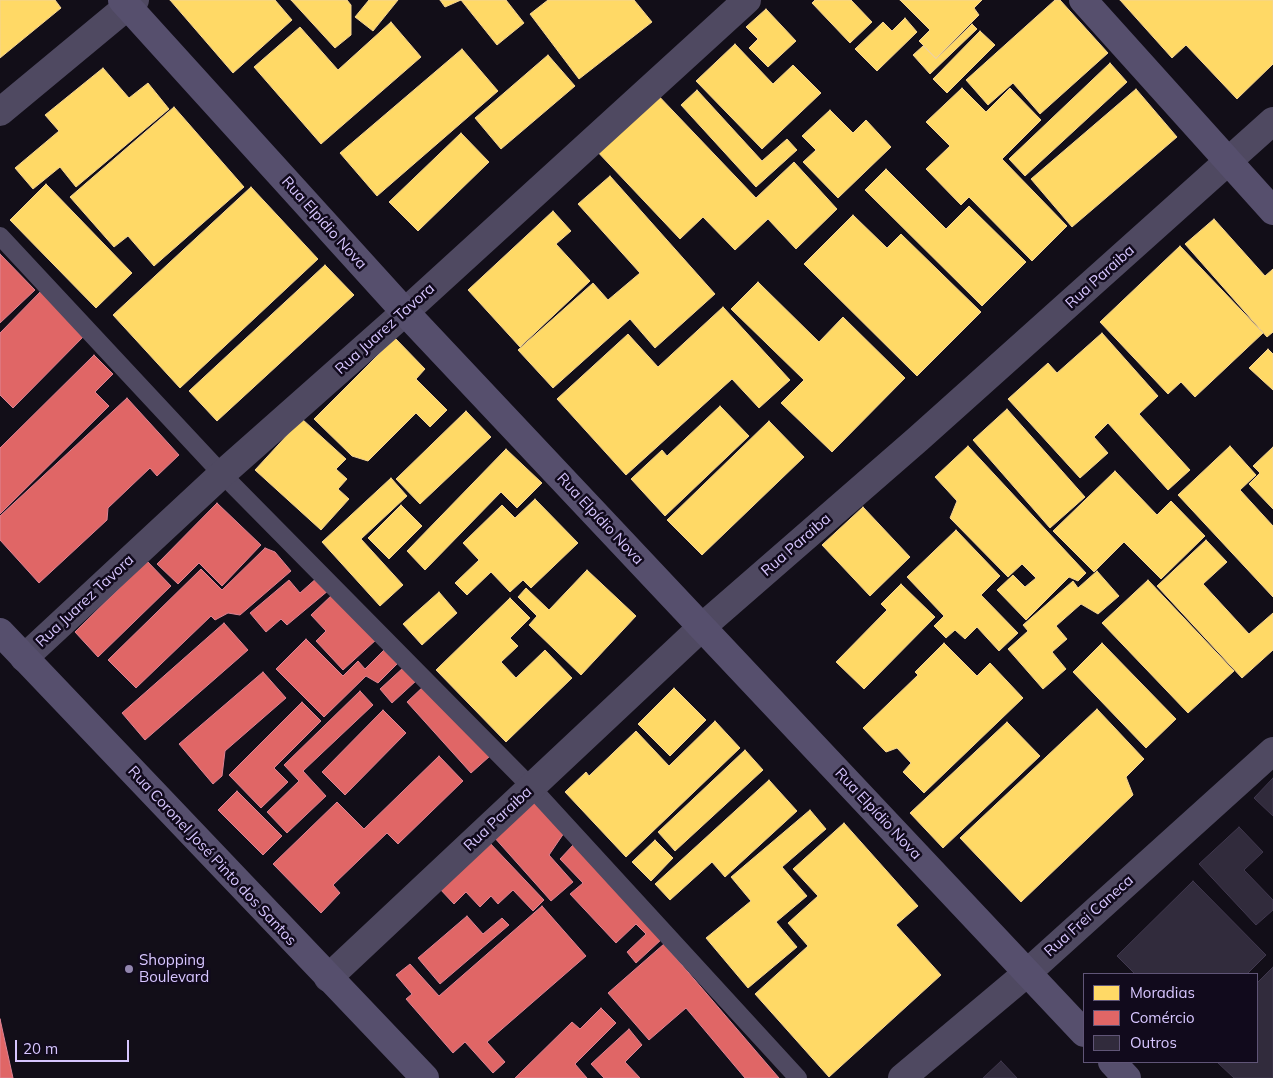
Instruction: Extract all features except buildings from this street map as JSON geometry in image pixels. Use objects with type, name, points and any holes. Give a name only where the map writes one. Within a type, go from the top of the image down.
[{"type":"street","name":"Rua Juarez Tavora","points":[[24,658],[222,474],[405,312],[747,0]]},
{"type":"street","points":[[1083,0],[1273,212]]},
{"type":"street","name":"Rua Elpídio Nova","points":[[128,2],[405,312],[1083,1032]]},
{"type":"street","points":[[0,112],[128,2]]},
{"type":"street","name":"Rua Paraiba","points":[[328,978],[702,627],[918,440],[1273,121]]},
{"type":"street","name":"Rua Coronel José Pinto dos Santos","points":[[0,632],[425,1078]]},
{"type":"street","name":"Rua Frei Caneca","points":[[902,1078],[1027,973],[1273,751]]},
{"type":"street","points":[[1113,1063],[1127,1078]]},
{"type":"lane","points":[[0,236],[222,474],[532,788],[798,1078]]},
{"type":"place","name":"Shopping Boulevard","points":[[129,969]]}]
